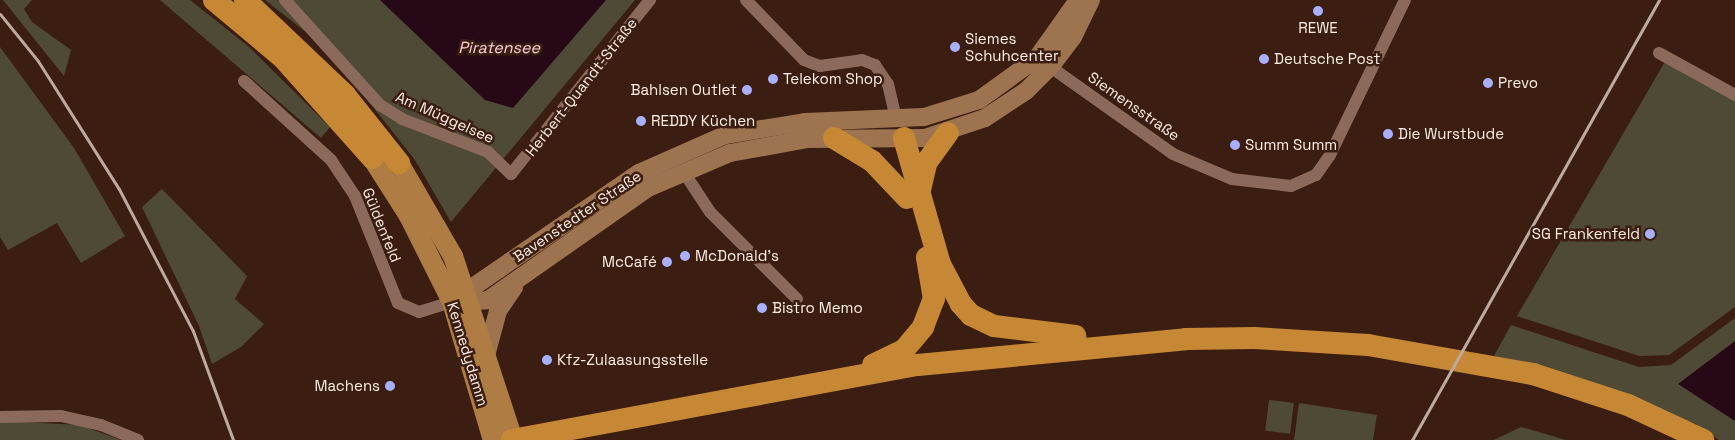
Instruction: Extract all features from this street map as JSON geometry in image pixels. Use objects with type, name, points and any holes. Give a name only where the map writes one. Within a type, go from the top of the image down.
[{"type":"highway","points":[[214,0],[283,58],[372,158]]},
{"type":"highway","points":[[244,0],[327,76],[399,163]]},
{"type":"highway","points":[[847,376],[904,350],[930,312],[930,268],[897,132]]},
{"type":"highway","points":[[914,196],[926,163],[948,133]]},
{"type":"highway","points":[[834,138],[872,162],[914,196],[947,280],[961,304],[982,321],[1045,335],[1186,339],[1228,344]]},
{"type":"highway","points":[[508,434],[847,376],[1002,354],[1186,339]]},
{"type":"highway","points":[[579,440],[920,377],[1228,344],[1255,344],[1434,361],[1496,372],[1628,405],[1703,440]]},
{"type":"highway","points":[[1496,372],[1588,404],[1674,440]]},
{"type":"main road","name":"Kennedydamm","points":[[372,158],[437,271],[463,298],[487,352],[508,434]]},
{"type":"main road","points":[[399,163],[432,215],[463,298]]},
{"type":"main road","name":"Kennedydamm","points":[[463,298],[508,434]]},
{"type":"street","name":"Am Müggelsee","points":[[285,0],[380,105],[402,119],[488,152],[511,174]]},
{"type":"street","name":"Herbert-Quandt-Straße","points":[[511,174],[650,0]]},
{"type":"street","points":[[746,0],[804,60],[820,66],[862,60],[875,65],[888,84],[897,132]]},
{"type":"street","name":"Bavenstedter Straße","points":[[463,298],[488,300],[519,281],[614,210],[683,171],[768,143],[897,132],[930,116],[979,100],[1044,62],[1078,0]]},
{"type":"street","name":"Bavenstedter Straße","points":[[463,298],[604,194],[675,155],[764,126],[948,133],[1006,105],[1044,62],[1073,37],[1091,0]]},
{"type":"street","name":"Siemensstraße","points":[[1044,62],[1173,154],[1232,179],[1291,186],[1316,175],[1330,154],[1404,0]]},
{"type":"street","points":[[1659,53],[1735,95]]},
{"type":"street","name":"Güldenfeld","points":[[244,82],[331,160],[355,196],[398,303],[419,312],[463,298]]},
{"type":"street","points":[[683,171],[710,212],[797,299]]},
{"type":"street","points":[[487,352],[498,310],[519,281]]},
{"type":"street","points":[[0,417],[61,416],[101,425],[138,440]]},
{"type":"shaded area","points":[[3,0],[32,0],[24,9],[32,22],[71,50],[64,76]]},
{"type":"shaded area","points":[[160,0],[190,0],[248,46],[330,127],[321,138]]},
{"type":"shaded area","points":[[265,0],[635,0],[451,222],[415,160],[354,83],[312,37]]},
{"type":"shaded area","points":[[0,47],[74,148],[125,236],[81,263],[57,223],[8,250],[0,237]]},
{"type":"shaded area","name":"SG Frankenfeld","points":[[1666,60],[1735,100],[1735,307],[1669,355],[1639,356],[1517,316]]},
{"type":"shaded area","points":[[162,189],[247,276],[235,299],[264,324],[241,347],[212,364],[199,326],[142,207]]},
{"type":"shaded area","points":[[1735,318],[1735,440],[1719,440],[1696,424],[1494,356],[1511,325],[1639,367],[1671,365]]},
{"type":"shaded area","points":[[1269,400],[1294,403],[1290,434],[1265,431]]},
{"type":"shaded area","points":[[1299,403],[1377,415],[1373,440],[1294,440]]},
{"type":"shaded area","points":[[0,421],[80,425],[121,440],[0,440]]},
{"type":"shaded area","points":[[1521,427],[1566,440],[1494,440]]},
{"type":"water","name":"Piratensee","points":[[380,0],[606,0],[513,108],[485,100]]},
{"type":"water","points":[[1735,341],[1735,421],[1678,384]]},
{"type":"railway","points":[[1412,440],[1659,0]]},
{"type":"railway","points":[[0,14],[38,61],[119,189],[193,331],[233,440]]},
{"type":"place","name":"REWE","points":[[1318,11]]},
{"type":"place","name":"Siemes Schuhcenter","points":[[955,47]]},
{"type":"place","name":"Deutsche Post","points":[[1264,59]]},
{"type":"place","name":"Telekom Shop","points":[[773,79]]},
{"type":"place","name":"Prevo","points":[[1488,83]]},
{"type":"place","name":"Bahlsen Outlet","points":[[747,90]]},
{"type":"place","name":"REDDY Küchen","points":[[641,121]]},
{"type":"place","name":"Die Wurstbude","points":[[1388,134]]},
{"type":"place","name":"Summ Summ","points":[[1235,145]]},
{"type":"place","name":"SG Frankenfeld","points":[[1650,234]]},
{"type":"place","name":"McDonald's","points":[[685,256]]},
{"type":"place","name":"McCafé","points":[[667,262]]},
{"type":"place","name":"Bistro Memo","points":[[762,308]]},
{"type":"place","name":"Kfz-Zulaasungsstelle","points":[[547,360]]},
{"type":"place","name":"Machens","points":[[390,386]]}]
